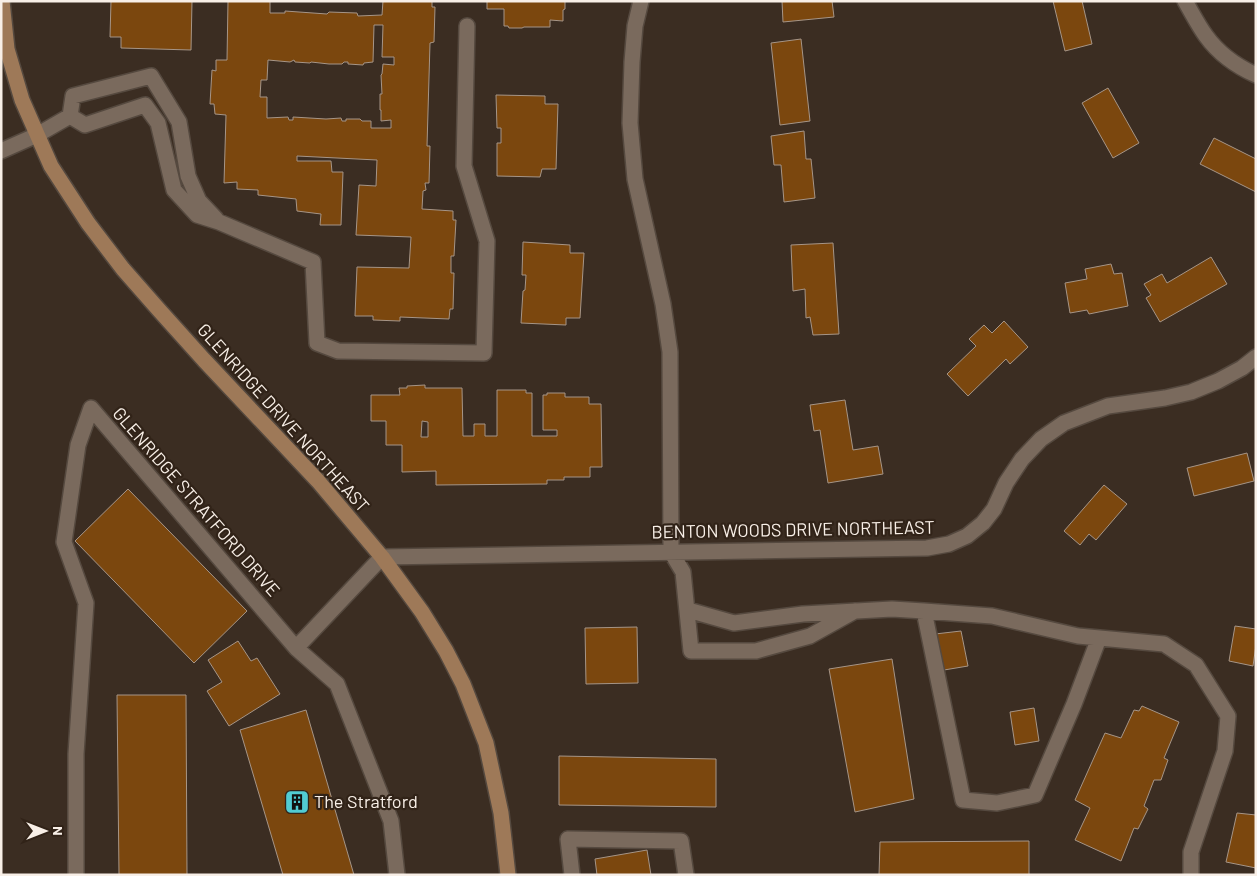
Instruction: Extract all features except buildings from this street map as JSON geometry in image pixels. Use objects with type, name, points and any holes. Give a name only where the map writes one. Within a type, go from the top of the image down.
[{"type":"main road","name":"GLENRIDGE DRIVE NORTHEAST","points":[[2,1],[7,49],[22,100],[51,166],[88,223],[123,269],[204,360],[318,481],[382,557],[422,612],[446,651],[463,684],[486,743],[502,813],[508,875]]},
{"type":"street","points":[[642,1],[635,26],[630,123],[635,179],[663,304],[670,352],[672,552],[683,572],[691,651],[756,651],[810,636],[855,611]]},
{"type":"street","points":[[1185,1],[1205,36],[1220,52],[1239,68],[1256,75]]},
{"type":"street","points":[[70,116],[85,125],[145,105],[158,123],[174,190],[197,214],[313,262],[317,343],[338,351],[484,353],[487,241],[464,166],[467,26]]},
{"type":"street","points":[[70,116],[73,96],[151,76],[178,122],[188,176],[199,201],[219,222]]},
{"type":"street","points":[[1,151],[37,135],[70,116]]},
{"type":"street","name":"BENTON WOODS DRIVE NORTHEAST","points":[[382,557],[927,548],[949,544],[967,536],[984,523],[994,510],[1006,483],[1022,459],[1041,439],[1064,422],[1108,406],[1165,398],[1190,392],[1249,368],[1256,357]]},
{"type":"street","name":"GLENRIDGE STRATFORD DRIVE","points":[[76,875],[76,754],[86,603],[64,542],[78,445],[91,408],[296,648],[337,684],[391,821],[397,875]]},
{"type":"street","points":[[296,648],[382,557]]},
{"type":"street","points":[[688,610],[734,623],[803,614],[892,609],[924,611],[992,616],[1078,636],[1164,644],[1196,665],[1228,716],[1225,751],[1190,852],[1191,875]]},
{"type":"street","points":[[924,611],[963,800],[997,803],[1035,795],[1074,704],[1099,638]]},
{"type":"street","points":[[572,875],[568,838],[681,841],[686,875]]},
{"type":"place","name":"The Stratford","points":[[297,802]]}]
